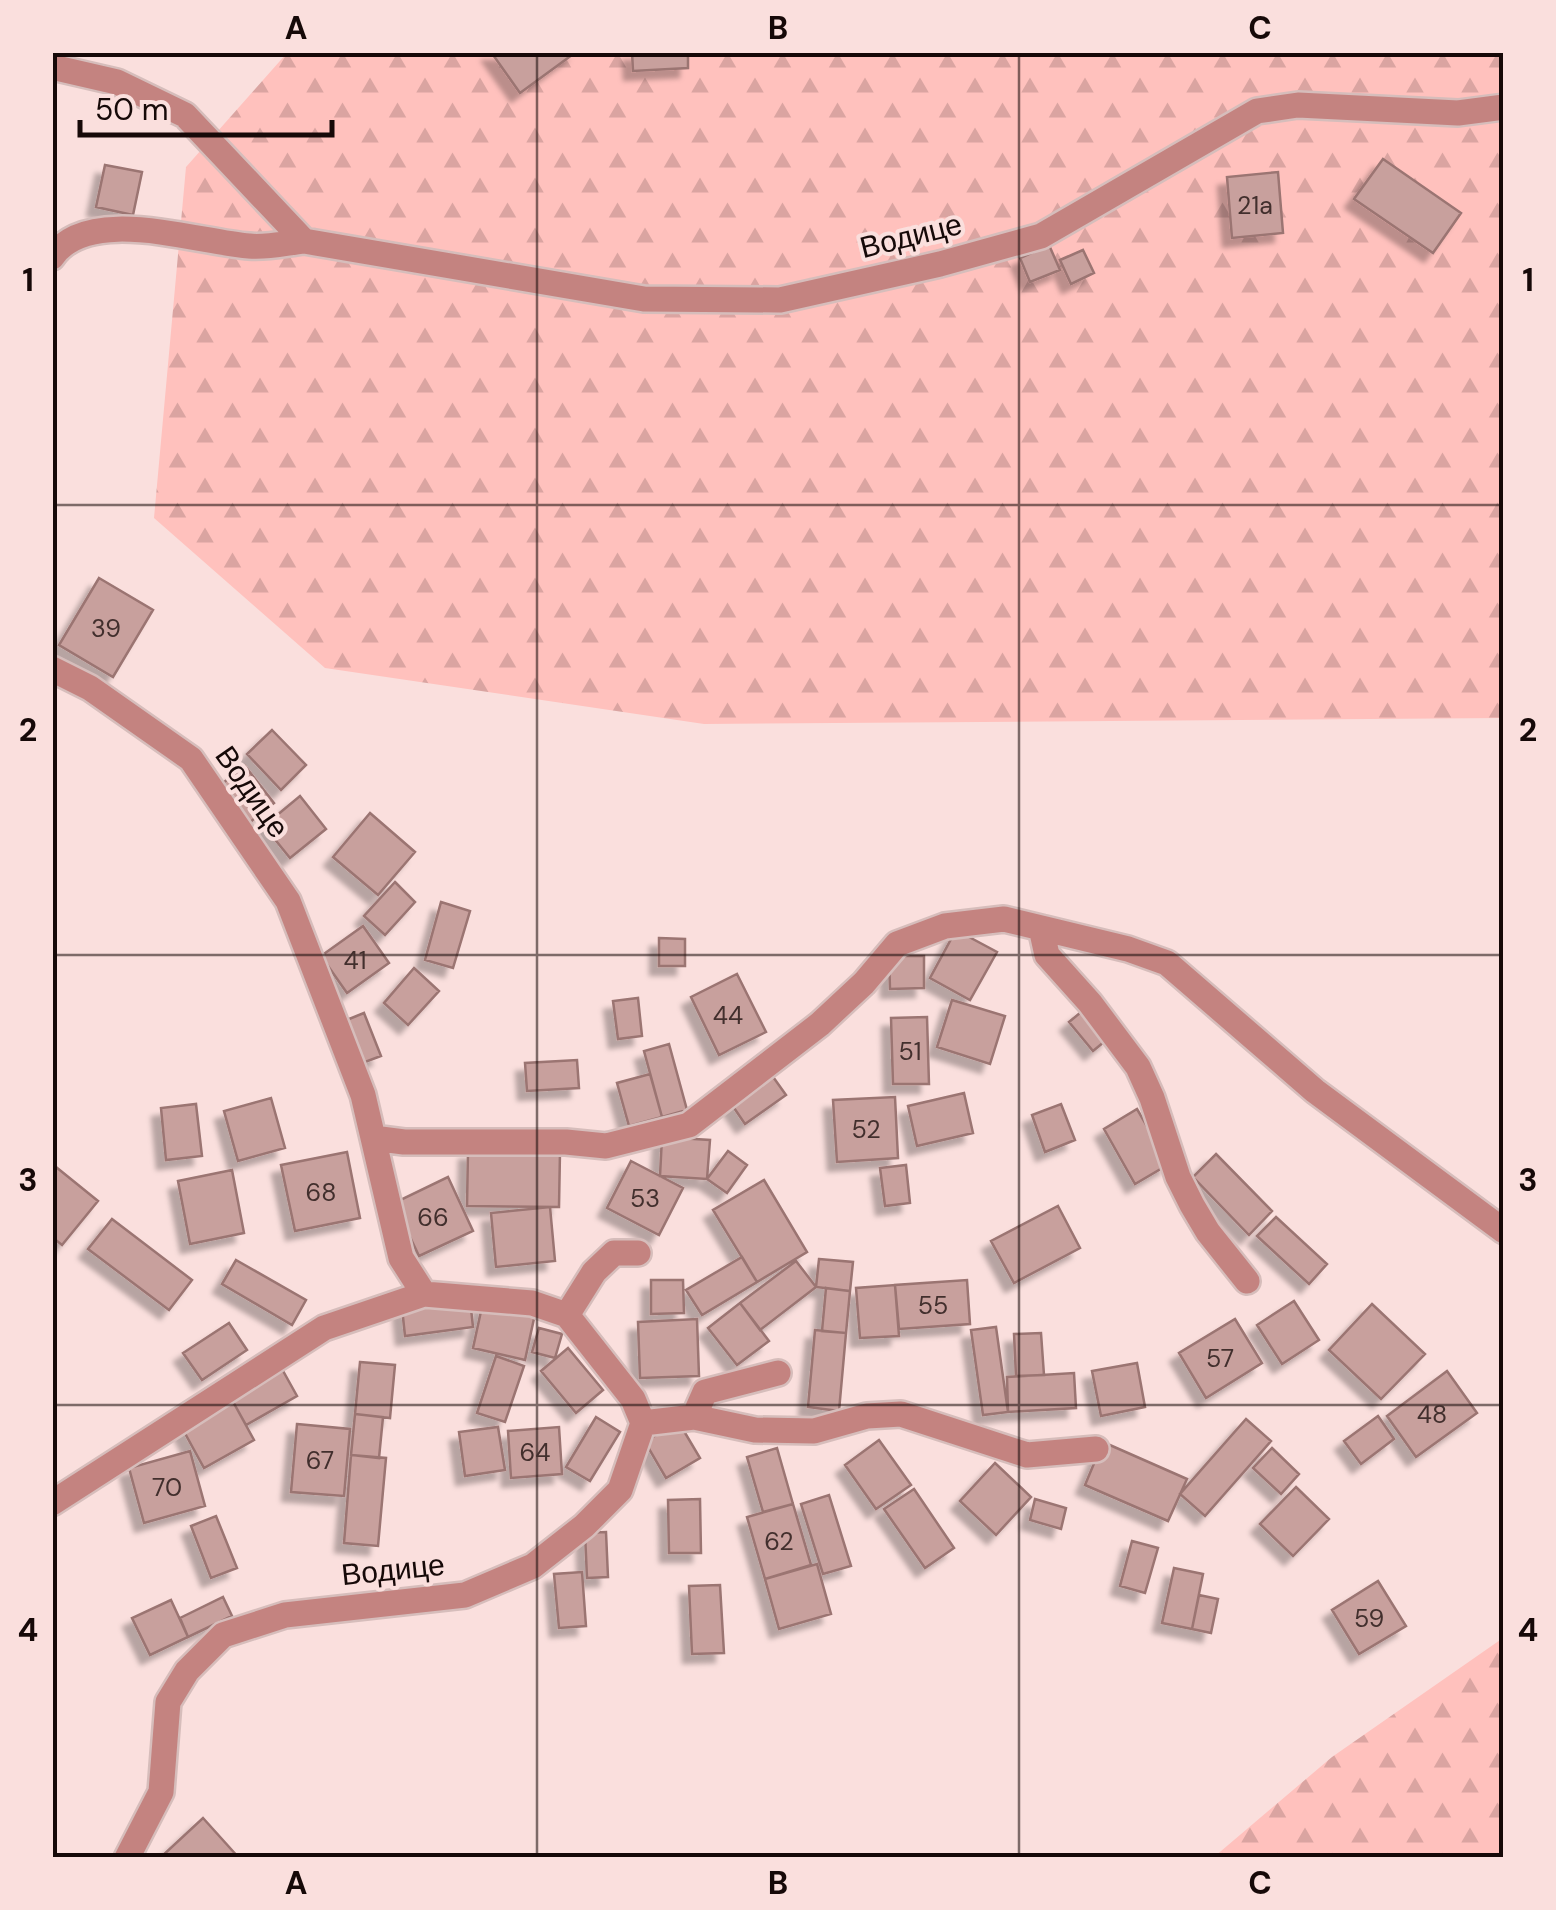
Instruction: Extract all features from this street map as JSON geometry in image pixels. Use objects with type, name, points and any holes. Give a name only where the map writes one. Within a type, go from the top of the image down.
[{"type":"street","points":[[52,67],[117,82],[185,115],[304,241]]},
{"type":"street","name":"Водице","points":[[52,257],[58,248],[97,229],[158,232],[252,247],[304,241],[644,299],[780,300],[940,264],[1040,236],[1256,111],[1298,105],[1458,112],[1504,107]]},
{"type":"street","name":"Водице","points":[[52,669],[90,688],[191,759],[288,902],[363,1095],[401,1258],[424,1294]]},
{"type":"street","points":[[373,1138],[606,1146],[689,1126],[820,1024],[864,984],[898,944],[945,926],[1004,919],[1128,948],[1168,964],[1316,1091],[1504,1231]]},
{"type":"street","points":[[1040,928],[1048,954],[1138,1067],[1192,1205],[1247,1281]]},
{"type":"street","points":[[567,1315],[594,1272],[614,1253],[638,1252]]},
{"type":"street","points":[[52,1502],[324,1328],[424,1294],[532,1303],[567,1315],[633,1399],[643,1423],[694,1417],[755,1430],[814,1431],[867,1416],[900,1414],[1027,1455],[1096,1449]]},
{"type":"street","points":[[694,1417],[705,1392],[778,1373]]},
{"type":"street","name":"Водице","points":[[128,1858],[161,1792],[168,1702],[187,1671],[224,1635],[284,1615],[465,1595],[533,1566],[584,1526],[620,1490],[643,1423]]},
{"type":"green space","points":[[287,53],[1503,53],[1503,718],[704,724],[325,668],[154,518],[186,167]]},
{"type":"green space","points":[[1503,1638],[1503,1857],[1214,1857],[1332,1757]]},
{"type":"building","points":[[491,52],[576,52],[520,93]]},
{"type":"building","points":[[632,52],[688,52],[688,68],[633,71]]},
{"type":"building","points":[[1383,159],[1461,213],[1433,253],[1354,199]]},
{"type":"building","points":[[105,165],[142,172],[133,215],[96,207]]},
{"type":"building","points":[[1278,172],[1283,233],[1232,238],[1227,177]]},
{"type":"building","points":[[1049,245],[1060,270],[1030,282],[1020,258]]},
{"type":"building","points":[[1083,250],[1094,273],[1071,284],[1060,260]]},
{"type":"building","points":[[99,578],[153,610],[113,677],[59,645]]},
{"type":"building","points":[[272,730],[306,765],[281,790],[247,754]]},
{"type":"building","points":[[245,766],[274,803],[249,823],[219,786]]},
{"type":"building","points":[[300,796],[326,829],[290,858],[264,826]]},
{"type":"building","points":[[370,813],[415,852],[378,895],[333,857]]},
{"type":"building","points":[[395,882],[415,902],[385,935],[364,916]]},
{"type":"building","points":[[441,902],[470,911],[453,968],[425,960]]},
{"type":"building","points":[[363,926],[389,963],[347,993],[321,956]]},
{"type":"building","points":[[956,930],[997,952],[970,1000],[930,978]]},
{"type":"building","points":[[659,938],[685,939],[685,966],[659,966]]},
{"type":"building","points":[[889,956],[924,956],[924,988],[890,989]]},
{"type":"building","points":[[414,968],[439,991],[408,1025],[384,1003]]},
{"type":"building","points":[[737,974],[766,1032],[719,1055],[691,997]]},
{"type":"building","points":[[638,998],[642,1036],[618,1039],[613,1001]]},
{"type":"building","points":[[952,1000],[1005,1016],[990,1064],[937,1047]]},
{"type":"building","points":[[1086,1008],[1110,1037],[1093,1051],[1069,1022]]},
{"type":"building","points":[[364,1013],[381,1056],[357,1065],[339,1023]]},
{"type":"building","points":[[927,1017],[929,1084],[893,1084],[891,1018]]},
{"type":"building","points":[[669,1044],[687,1110],[662,1117],[644,1051]]},
{"type":"building","points":[[577,1060],[579,1088],[527,1091],[525,1063]]},
{"type":"building","points":[[650,1074],[662,1117],[629,1126],[617,1083]]},
{"type":"building","points":[[771,1074],[786,1095],[745,1124],[730,1102]]},
{"type":"building","points":[[964,1093],[973,1133],[917,1146],[908,1106]]},
{"type":"building","points":[[895,1097],[898,1158],[837,1162],[833,1100]]},
{"type":"building","points":[[271,1098],[285,1148],[238,1161],[224,1111]]},
{"type":"building","points":[[196,1104],[202,1156],[166,1160],[161,1108]]},
{"type":"building","points":[[1061,1104],[1075,1140],[1045,1152],[1032,1115]]},
{"type":"building","points":[[1137,1109],[1169,1164],[1135,1184],[1104,1129]]},
{"type":"building","points":[[662,1137],[710,1140],[707,1179],[660,1176]]},
{"type":"building","points":[[468,1151],[560,1152],[559,1207],[467,1206]]},
{"type":"building","points":[[728,1151],[747,1165],[727,1193],[707,1179]]},
{"type":"building","points":[[347,1152],[360,1218],[295,1231],[281,1165]]},
{"type":"building","points":[[1216,1154],[1272,1211],[1249,1235],[1193,1177]]},
{"type":"building","points":[[631,1161],[683,1188],[659,1235],[607,1208]]},
{"type":"building","points":[[906,1165],[910,1203],[885,1206],[880,1168]]},
{"type":"building","points":[[56,1167],[98,1201],[62,1245],[52,1237],[52,1172]]},
{"type":"building","points":[[232,1170],[244,1233],[190,1244],[178,1181]]},
{"type":"building","points":[[448,1177],[473,1231],[419,1256],[394,1203]]},
{"type":"building","points":[[764,1180],[807,1252],[757,1282],[713,1210]]},
{"type":"building","points":[[1058,1206],[1080,1248],[1014,1283],[991,1241]]},
{"type":"building","points":[[550,1207],[555,1261],[496,1267],[491,1213]]},
{"type":"building","points":[[1276,1217],[1327,1264],[1309,1284],[1257,1236]]},
{"type":"building","points":[[112,1219],[192,1280],[169,1310],[88,1249]]},
{"type":"building","points":[[742,1257],[757,1282],[702,1315],[686,1290]]},
{"type":"building","points":[[819,1259],[853,1262],[850,1291],[816,1287]]},
{"type":"building","points":[[236,1260],[306,1300],[292,1325],[222,1284]]},
{"type":"building","points":[[796,1261],[816,1287],[760,1330],[740,1303]]},
{"type":"building","points":[[651,1280],[683,1280],[684,1313],[651,1314]]},
{"type":"building","points":[[967,1280],[970,1324],[899,1329],[895,1285]]},
{"type":"building","points":[[895,1285],[899,1336],[860,1338],[856,1288]]},
{"type":"building","points":[[826,1288],[850,1291],[846,1333],[822,1331]]},
{"type":"building","points":[[470,1299],[473,1327],[405,1336],[402,1308]]},
{"type":"building","points":[[1294,1301],[1319,1340],[1282,1364],[1257,1325]]},
{"type":"building","points":[[483,1302],[535,1314],[525,1360],[473,1348]]},
{"type":"building","points":[[740,1303],[769,1341],[737,1365],[708,1328]]},
{"type":"building","points":[[1372,1304],[1425,1354],[1381,1399],[1329,1350]]},
{"type":"building","points":[[697,1319],[699,1376],[640,1378],[638,1322]]},
{"type":"building","points":[[1235,1319],[1262,1363],[1206,1398],[1179,1353]]},
{"type":"building","points":[[229,1323],[247,1350],[202,1380],[183,1353]]},
{"type":"building","points":[[996,1327],[1008,1412],[983,1415],[971,1330]]},
{"type":"building","points":[[539,1328],[562,1334],[555,1358],[532,1352]]},
{"type":"building","points":[[815,1330],[846,1333],[839,1411],[808,1407]]},
{"type":"building","points":[[1041,1333],[1044,1375],[1016,1376],[1014,1334]]},
{"type":"building","points":[[568,1348],[603,1390],[576,1413],[541,1371]]},
{"type":"building","points":[[496,1356],[524,1366],[505,1422],[477,1413]]},
{"type":"building","points":[[360,1362],[395,1365],[390,1418],[355,1414]]},
{"type":"building","points":[[1137,1363],[1145,1407],[1101,1416],[1092,1371]]},
{"type":"building","points":[[282,1369],[297,1396],[246,1425],[231,1398]]},
{"type":"building","points":[[1447,1371],[1477,1413],[1416,1457],[1387,1416]]},
{"type":"building","points":[[1074,1373],[1076,1408],[1008,1412],[1007,1377]]},
{"type":"building","points":[[231,1398],[254,1440],[204,1468],[181,1426]]},
{"type":"building","points":[[355,1414],[383,1417],[379,1458],[351,1455]]},
{"type":"building","points":[[1378,1416],[1394,1439],[1361,1464],[1344,1441]]},
{"type":"building","points":[[596,1417],[620,1432],[590,1481],[566,1467]]},
{"type":"building","points":[[1246,1419],[1271,1441],[1205,1516],[1180,1494]]},
{"type":"building","points":[[678,1421],[700,1458],[666,1478],[645,1442]]},
{"type":"building","points":[[297,1424],[350,1429],[344,1496],[291,1492]]},
{"type":"building","points":[[498,1427],[505,1470],[465,1476],[459,1432]]},
{"type":"building","points":[[559,1427],[562,1474],[511,1478],[508,1431]]},
{"type":"building","points":[[879,1440],[911,1485],[876,1509],[845,1465]]},
{"type":"building","points":[[1103,1442],[1187,1479],[1168,1521],[1085,1485]]},
{"type":"building","points":[[777,1448],[793,1504],[763,1512],[747,1457]]},
{"type":"building","points":[[1272,1448],[1299,1474],[1281,1494],[1253,1468]]},
{"type":"building","points":[[190,1451],[205,1506],[144,1523],[129,1468]]},
{"type":"building","points":[[351,1455],[386,1458],[378,1546],[344,1543]]},
{"type":"building","points":[[995,1463],[1031,1497],[996,1535],[960,1501]]},
{"type":"building","points":[[1296,1487],[1329,1519],[1293,1556],[1260,1524]]},
{"type":"building","points":[[914,1489],[954,1548],[925,1568],[884,1509]]},
{"type":"building","points":[[829,1495],[851,1566],[823,1574],[801,1504]]},
{"type":"building","points":[[700,1499],[701,1553],[669,1553],[668,1500]]},
{"type":"building","points":[[1035,1499],[1066,1508],[1061,1529],[1030,1520]]},
{"type":"building","points":[[793,1504],[811,1565],[765,1579],[747,1517]]},
{"type":"building","points":[[216,1516],[237,1568],[211,1578],[191,1526]]},
{"type":"building","points":[[606,1532],[608,1577],[587,1578],[585,1533]]},
{"type":"building","points":[[1132,1541],[1158,1548],[1145,1593],[1120,1586]]},
{"type":"building","points":[[817,1564],[831,1614],[779,1629],[765,1579]]},
{"type":"building","points":[[1174,1568],[1203,1574],[1192,1629],[1162,1623]]},
{"type":"building","points":[[582,1572],[586,1626],[559,1628],[554,1574]]},
{"type":"building","points":[[1378,1581],[1406,1626],[1359,1654],[1332,1610]]},
{"type":"building","points":[[720,1585],[724,1653],[692,1654],[689,1586]]},
{"type":"building","points":[[1199,1595],[1218,1599],[1211,1633],[1192,1629]]},
{"type":"building","points":[[223,1597],[232,1616],[188,1637],[180,1618]]},
{"type":"building","points":[[171,1600],[188,1637],[150,1655],[132,1618]]},
{"type":"building","points":[[203,1818],[239,1858],[161,1857]]}]
